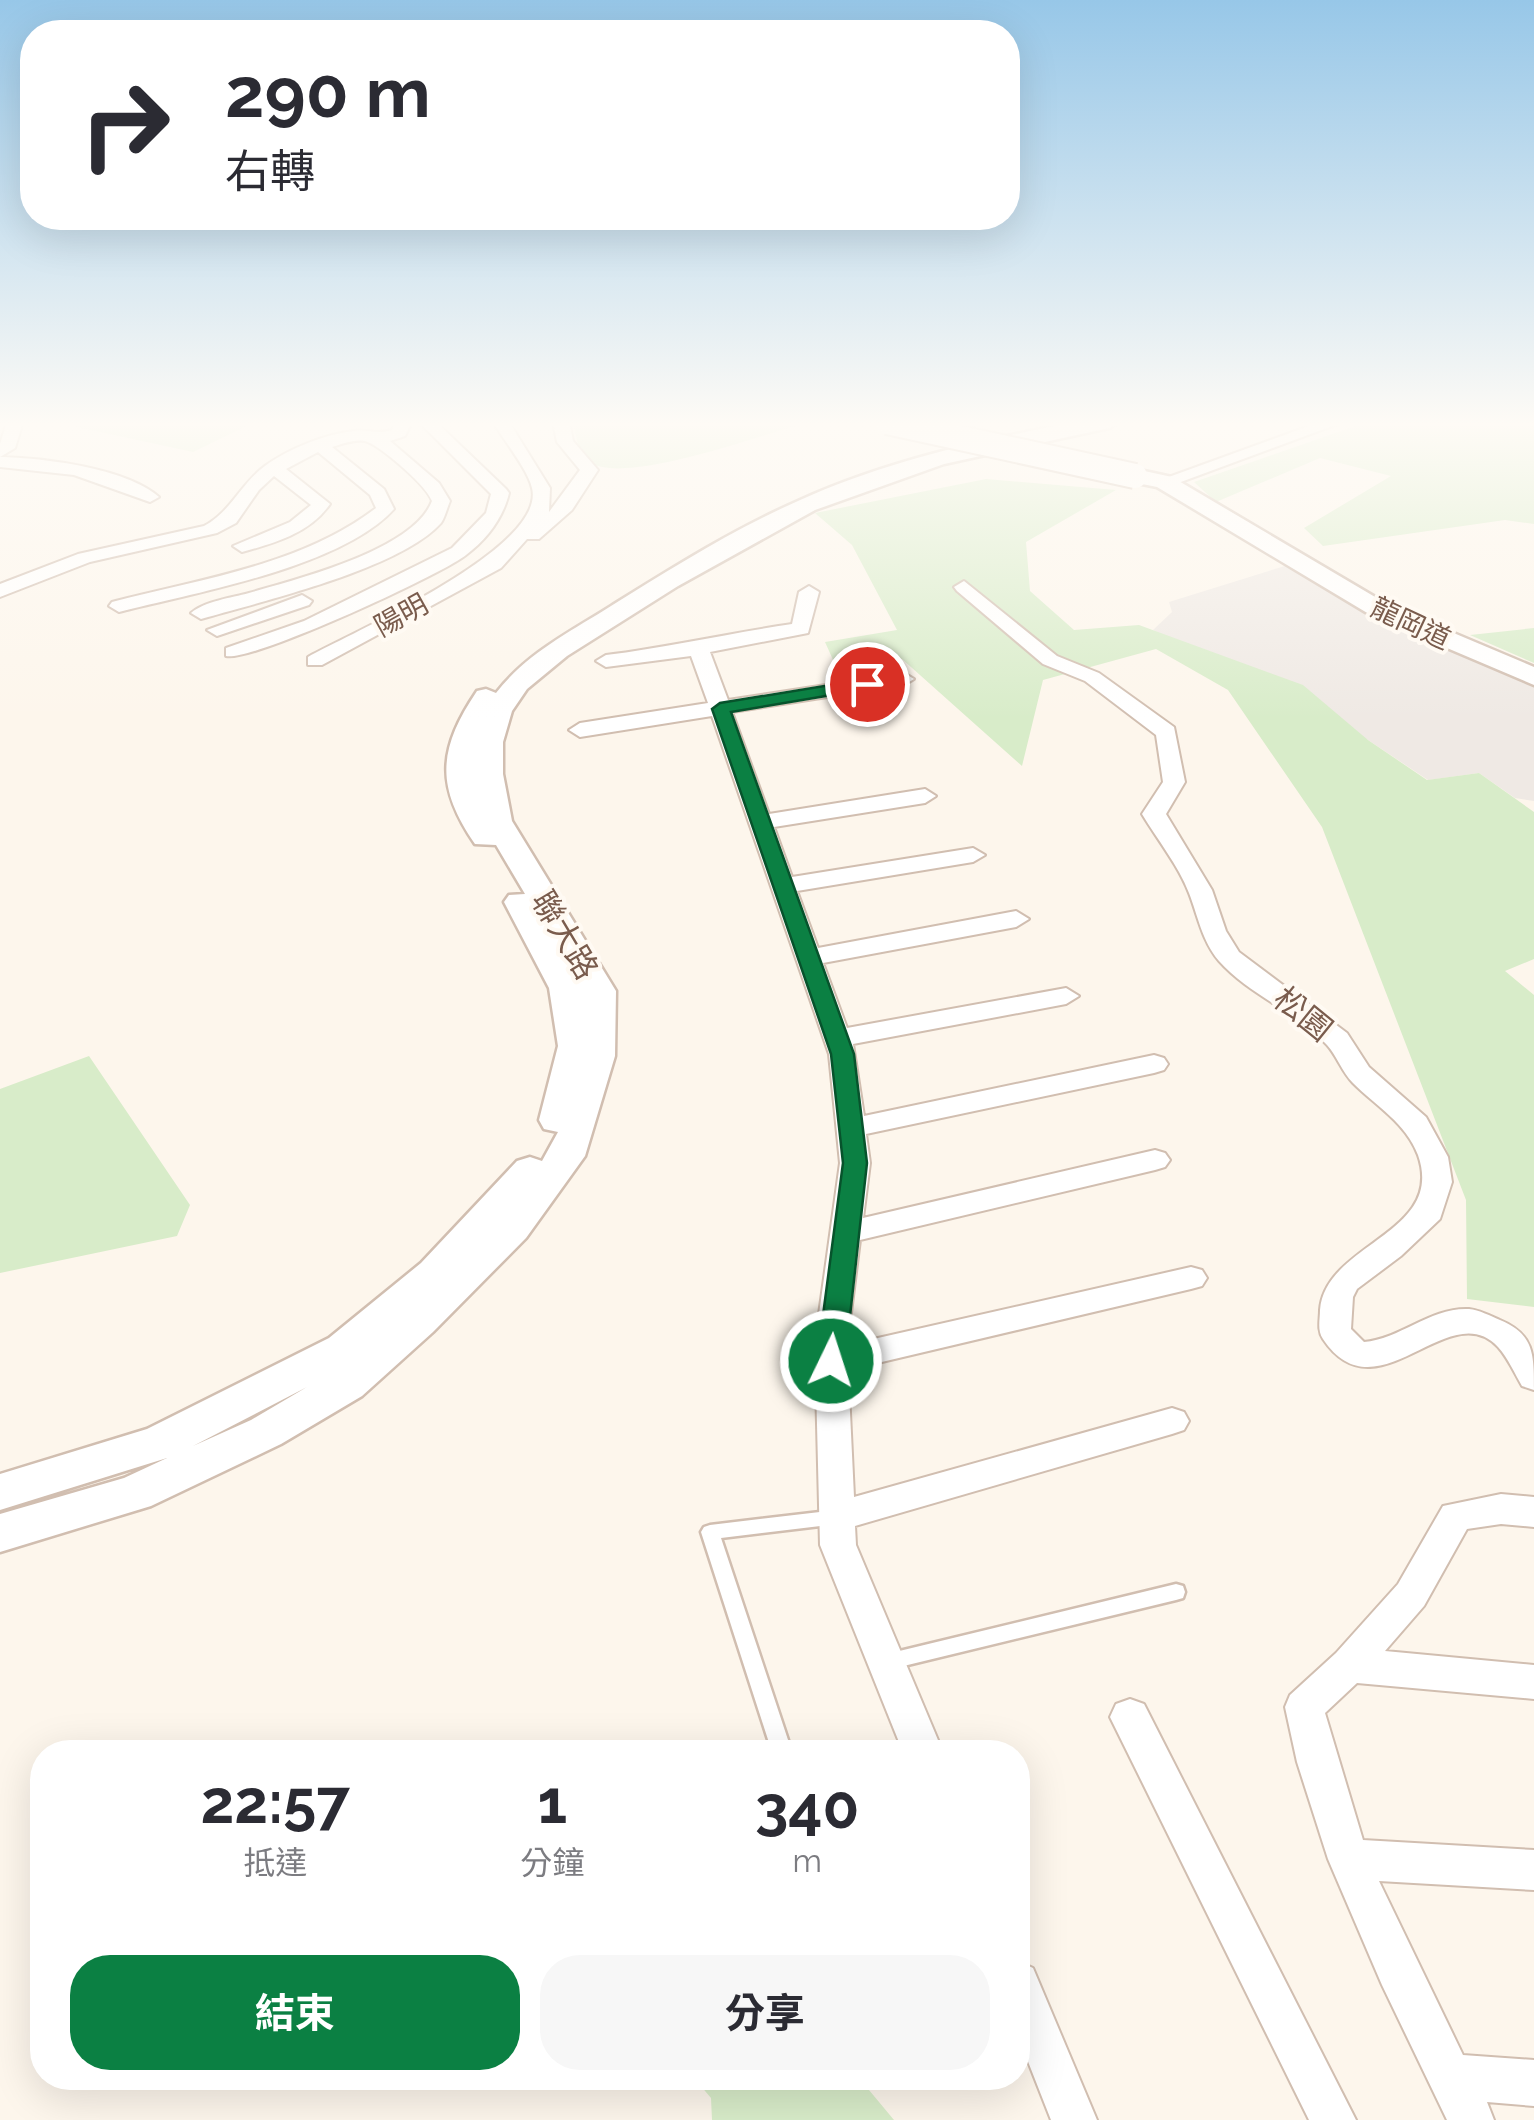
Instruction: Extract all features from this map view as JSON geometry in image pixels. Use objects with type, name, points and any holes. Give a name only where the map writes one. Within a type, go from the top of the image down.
[{"type":"street","points":[[0,591],[160,533],[202,533],[227,521]]},
{"type":"street","points":[[242,546],[304,521]]},
{"type":"street","points":[[119,606],[339,541],[374,521]]},
{"type":"street","points":[[432,521],[416,536],[494,564],[549,521]]},
{"type":"street","name":"陽明","points":[[233,652],[327,618],[459,552],[488,521]]},
{"type":"street","name":"陽明","points":[[315,660],[494,564],[533,521]]},
{"type":"street","name":"聯大路","points":[[0,1533],[135,1493],[266,1432],[348,1384],[419,1321],[512,1228],[572,1148],[598,1056],[599,991],[498,821],[489,790],[487,745],[507,697],[549,657],[745,521]]},
{"type":"street","name":"聯大路","points":[[0,1492],[160,1443],[344,1349],[436,1273],[529,1172],[554,1134],[574,1046],[566,988],[460,787],[462,742],[482,701],[513,664],[564,628],[676,568],[776,521]]},
{"type":"street","name":"龍岡道","points":[[1230,521],[1383,612],[1534,677]]},
{"type":"street","name":"陽明","points":[[201,613],[316,578],[416,536]]},
{"type":"street","name":"陽明","points":[[258,568],[327,618]]},
{"type":"street","name":"松園","points":[[964,587],[1050,660],[1092,678],[1166,732],[1174,782],[1154,814],[1200,890],[1213,931],[1229,957],[1337,1039],[1359,1072],[1416,1124],[1433,1156],[1437,1182],[1429,1211],[1390,1248],[1346,1281],[1337,1298],[1335,1332],[1356,1355],[1388,1352],[1430,1330],[1469,1320],[1508,1336],[1534,1377]]},
{"type":"street","points":[[606,661],[699,649],[742,637],[800,629],[809,592]]},
{"type":"street","points":[[216,630],[302,601]]},
{"type":"street","points":[[699,649],[842,1054],[855,1163],[831,1361],[838,1545],[918,1740]]},
{"type":"street","points":[[580,730],[904,678]]},
{"type":"street","points":[[760,822],[925,796]]},
{"type":"street","points":[[783,886],[973,855]]},
{"type":"street","points":[[808,958],[1016,919]]},
{"type":"street","points":[[837,1038],[1066,996]]},
{"type":"street","points":[[851,1128],[1154,1064]]},
{"type":"street","points":[[845,1233],[1156,1160]]},
{"type":"street","points":[[831,1361],[1191,1278]]},
{"type":"street","points":[[837,1516],[1172,1421]]},
{"type":"street","points":[[1471,2120],[1364,1904],[1317,1769],[1304,1707],[1349,1665],[1411,1595],[1456,1516],[1501,1509],[1534,1512]]},
{"type":"street","points":[[1349,1665],[1534,1682]]},
{"type":"street","points":[[1130,1718],[1333,2120]]},
{"type":"street","points":[[1349,1859],[1534,1870]]},
{"type":"street","points":[[1030,2012],[1074,2120]]},
{"type":"street","points":[[1450,2076],[1534,2084]]},
{"type":"lane","points":[[778,1740],[710,1532],[837,1516]]},
{"type":"lane","points":[[886,1662],[1176,1592]]},
{"type":"shaded area","points":[[1288,565],[1534,684],[1534,801],[1515,798],[1479,773],[1428,780],[1368,740],[1153,630],[1172,612],[1169,602]]},
{"type":"green space","points":[[824,521],[1062,521],[1026,542],[1030,591],[1074,630],[1139,625],[1303,685],[1368,740],[1427,780],[1479,773],[1534,812],[1534,959],[1505,971],[1534,995],[1534,1307],[1467,1299],[1466,1200],[1322,827],[1228,690],[1156,649],[1043,680],[1022,766],[902,659],[834,662],[825,642],[897,630],[852,545]]},
{"type":"green space","points":[[1316,521],[1498,521],[1323,546],[1304,528]]},
{"type":"green space","points":[[1534,628],[1534,663],[1470,635]]},
{"type":"green space","points":[[89,1056],[190,1205],[177,1236],[0,1273],[0,1089]]},
{"type":"green space","points":[[704,2090],[869,2090],[894,2120],[712,2120],[711,2098]]},
{"type":"route","points":[[831,1361],[830,1343],[855,1163],[842,1054],[720,709],[867,684]]}]
